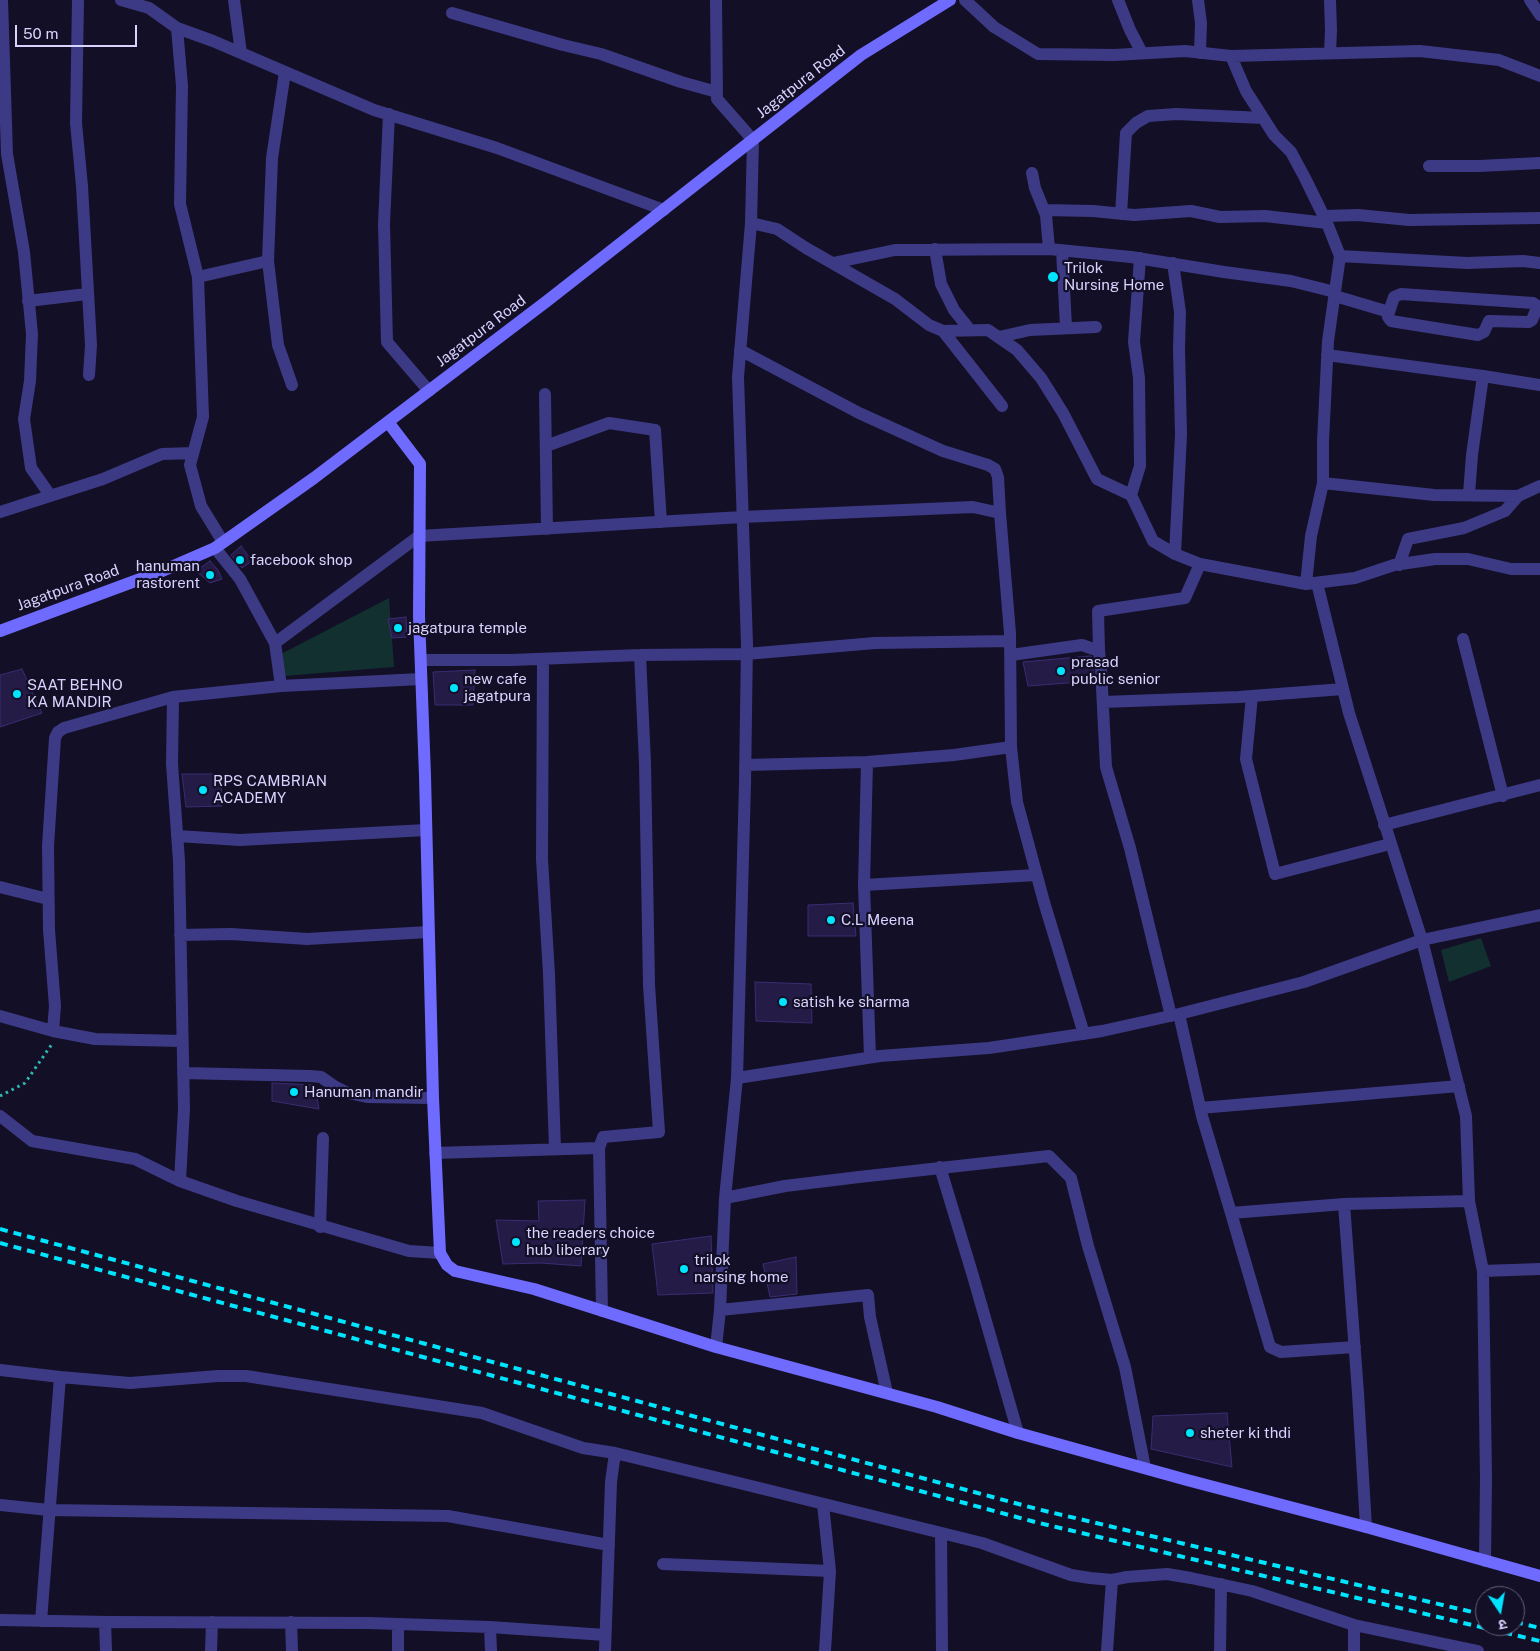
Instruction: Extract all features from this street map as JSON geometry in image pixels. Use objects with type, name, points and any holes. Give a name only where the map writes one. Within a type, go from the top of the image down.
[{"type":"street","points":[[2,0],[7,154],[24,252],[32,334],[30,381],[24,418],[31,468],[50,494]]},
{"type":"street","points":[[78,0],[76,123],[82,186],[91,345],[89,375]]},
{"type":"street","points":[[121,0],[149,8],[177,28],[241,53],[374,110],[497,148],[664,210]]},
{"type":"street","points":[[234,0],[241,53]]},
{"type":"street","points":[[716,0],[717,99],[754,140],[751,223],[738,377],[746,654],[745,765],[736,1078],[725,1198],[720,1310],[716,1347]]},
{"type":"street","name":"Jagatpura Road","points":[[0,631],[162,571],[219,545],[306,483],[548,301],[862,55],[950,0]]},
{"type":"street","points":[[965,0],[994,28],[1038,54],[1114,55],[1185,51],[1231,56],[1420,51],[1499,60],[1540,76]]},
{"type":"street","points":[[1118,0],[1142,53]]},
{"type":"street","points":[[1198,0],[1201,23],[1200,52]]},
{"type":"street","points":[[1330,0],[1330,53]]},
{"type":"street","points":[[1530,0],[1540,15]]},
{"type":"street","points":[[452,13],[601,54],[681,82],[717,92]]},
{"type":"street","points":[[177,28],[182,86],[180,204],[198,277],[202,417],[190,465],[200,506],[219,545],[275,643],[281,686]]},
{"type":"street","points":[[1231,56],[1246,91],[1274,135],[1291,152],[1325,220],[1340,256],[1327,355],[1323,483],[1312,536],[1311,584],[1384,825],[1422,940],[1466,1116],[1469,1201],[1483,1271],[1486,1479],[1485,1561]]},
{"type":"street","points":[[285,72],[272,158],[268,261],[278,345],[292,386]]},
{"type":"street","points":[[389,114],[384,224],[387,342],[429,391]]},
{"type":"street","points":[[1121,214],[1126,133],[1136,123],[1148,116],[1176,114],[1263,118]]},
{"type":"street","points":[[1429,166],[1540,163]]},
{"type":"street","points":[[1032,173],[1035,188],[1046,215],[1056,250],[1066,327]]},
{"type":"street","points":[[1044,210],[1134,215],[1191,211],[1220,217],[1265,216],[1325,220],[1358,215],[1409,220],[1540,218]]},
{"type":"street","points":[[751,223],[777,229],[895,298],[929,325],[943,331],[988,330],[1017,350],[1041,378],[1063,413],[1097,479],[1131,495],[1153,541],[1175,554],[1200,564],[1311,584],[1355,578],[1399,565],[1435,559],[1468,559],[1512,569],[1540,569]]},
{"type":"street","points":[[935,249],[941,284],[954,310],[970,330]]},
{"type":"street","points":[[833,263],[895,250],[1056,250],[1140,258],[1291,281],[1389,312]]},
{"type":"street","points":[[1340,256],[1467,263],[1540,263]]},
{"type":"street","points":[[1131,495],[1140,466],[1139,378],[1134,342],[1140,258]]},
{"type":"street","points":[[198,277],[268,261]]},
{"type":"street","points":[[1173,263],[1180,312],[1181,435],[1175,554]]},
{"type":"street","points":[[28,301],[87,294]]},
{"type":"street","points":[[1401,294],[1533,303],[1536,305],[1534,315],[1529,322],[1524,324],[1489,321],[1484,332],[1478,335],[1391,321],[1388,317],[1389,312],[1394,297],[1401,294]]},
{"type":"street","points":[[999,337],[1030,330],[1096,327]]},
{"type":"street","points":[[943,331],[1002,406]]},
{"type":"street","points":[[740,350],[868,417],[943,451],[995,469],[998,477],[1010,642],[1011,747],[1017,802],[1036,875],[1084,1034]]},
{"type":"street","points":[[1327,355],[1540,385]]},
{"type":"street","points":[[1470,494],[1472,455],[1483,376]]},
{"type":"street","points":[[545,394],[547,529]]},
{"type":"street","points":[[388,422],[420,464],[419,616],[433,1098],[440,1253],[446,1265],[455,1271],[534,1289],[716,1347],[886,1393],[1018,1433],[1540,1576]]},
{"type":"street","points":[[546,446],[609,423],[655,430],[661,522]]},
{"type":"street","points":[[0,512],[103,478],[162,454],[193,453]]},
{"type":"street","points":[[1323,483],[1434,495],[1518,496]]},
{"type":"street","points":[[1399,565],[1408,540],[1464,528],[1505,511],[1518,496],[1540,486]]},
{"type":"street","points":[[275,643],[419,536],[742,517],[973,507],[1000,513]]},
{"type":"street","points":[[1200,564],[1185,598],[1098,612],[1106,767],[1130,848],[1200,1108],[1270,1347],[1281,1352],[1355,1347]]},
{"type":"street","points":[[1463,639],[1502,796]]},
{"type":"street","points":[[420,660],[746,654],[875,643],[1010,642]]},
{"type":"street","points":[[1010,655],[1082,645],[1099,651]]},
{"type":"street","points":[[602,1310],[599,1148],[603,1137],[659,1132],[649,985],[645,763],[640,655]]},
{"type":"street","points":[[543,659],[542,859],[549,974],[555,1149]]},
{"type":"street","points":[[53,1031],[54,1006],[49,930],[48,846],[55,738],[58,732],[64,728],[173,697],[281,686],[421,679]]},
{"type":"street","points":[[1103,702],[1252,696],[1343,689]]},
{"type":"street","points":[[1252,696],[1246,759],[1275,874],[1390,844]]},
{"type":"street","points":[[173,697],[172,764],[177,836],[184,1109],[180,1181]]},
{"type":"street","points":[[745,765],[867,762],[954,755],[1011,747]]},
{"type":"street","points":[[867,762],[864,885],[870,1058]]},
{"type":"street","points":[[1384,825],[1540,785]]},
{"type":"street","points":[[177,836],[240,840],[426,830]]},
{"type":"street","points":[[864,885],[1036,875]]},
{"type":"street","points":[[0,887],[48,899]]},
{"type":"street","points":[[736,1078],[870,1058],[989,1048],[1084,1034],[1175,1015],[1304,982],[1422,940],[1540,915]]},
{"type":"street","points":[[180,935],[232,934],[307,938],[428,932]]},
{"type":"street","points":[[0,1016],[53,1031],[96,1039],[182,1041]]},
{"type":"street","points":[[183,1073],[321,1077],[348,1093],[367,1097],[433,1098]]},
{"type":"street","points":[[1200,1108],[1459,1086]]},
{"type":"street","points":[[0,1116],[32,1141],[135,1159],[180,1181],[236,1202],[408,1251],[440,1253]]},
{"type":"street","points":[[320,1227],[323,1138]]},
{"type":"street","points":[[435,1153],[599,1148]]},
{"type":"street","points":[[725,1198],[785,1186],[1049,1156],[1071,1178],[1088,1246],[1125,1367],[1145,1468]]},
{"type":"street","points":[[940,1168],[1018,1433]]},
{"type":"street","points":[[1231,1213],[1344,1204],[1469,1201]]},
{"type":"street","points":[[1344,1204],[1366,1527]]},
{"type":"street","points":[[1483,1271],[1540,1269]]},
{"type":"street","points":[[720,1310],[867,1295],[886,1393]]},
{"type":"street","points":[[0,1370],[60,1378],[130,1383],[218,1376],[246,1376],[482,1413],[583,1448],[615,1453],[982,1543],[1071,1575],[1112,1580],[1167,1574],[1221,1584],[1279,1600],[1354,1625],[1451,1648],[1478,1651]]},
{"type":"street","points":[[41,1621],[60,1378]]},
{"type":"street","points":[[605,1651],[611,1482],[615,1453]]},
{"type":"street","points":[[823,1504],[830,1571],[825,1651]]},
{"type":"street","points":[[0,1505],[49,1510],[448,1516],[609,1545]]},
{"type":"street","points":[[940,1533],[942,1651]]},
{"type":"street","points":[[663,1564],[830,1571]]},
{"type":"street","points":[[1107,1651],[1112,1580]]},
{"type":"street","points":[[1220,1651],[1221,1584]]},
{"type":"street","points":[[0,1620],[398,1624],[490,1627],[605,1635]]},
{"type":"street","points":[[105,1622],[106,1651]]},
{"type":"street","points":[[212,1622],[212,1651]]},
{"type":"street","points":[[292,1622],[292,1651]]},
{"type":"street","points":[[398,1624],[398,1651]]},
{"type":"street","points":[[1354,1625],[1354,1651]]},
{"type":"street","points":[[490,1627],[491,1651]]},
{"type":"path","points":[[0,1096],[25,1083],[52,1046],[53,1031]]},
{"type":"green space","points":[[389,598],[394,667],[284,676],[279,655]]},
{"type":"green space","points":[[1481,938],[1491,966],[1449,982],[1441,950]]},
{"type":"building","name":"facebook shop","points":[[241,546],[252,561],[242,568],[231,555]]},
{"type":"building","name":"hanuman rastorent","points":[[210,561],[218,570],[222,579],[210,583],[196,571]]},
{"type":"building","name":"jagatpura temple","points":[[406,617],[407,637],[392,638],[388,619]]},
{"type":"building","name":"prasad public senior","points":[[1092,657],[1094,681],[1028,686],[1023,662]]},
{"type":"building","name":"SAAT BEHNO KA MANDIR","points":[[22,669],[42,713],[0,727],[0,675]]},
{"type":"building","name":"new cafe jagatpura","points":[[475,670],[473,705],[435,705],[433,672]]},
{"type":"building","name":"RPS CAMBRIAN ACADEMY","points":[[182,774],[221,774],[222,806],[186,807]]},
{"type":"building","name":"C.L Meena","points":[[853,903],[856,936],[808,936],[808,905]]},
{"type":"building","name":"satish ke sharma","points":[[755,982],[811,984],[812,1023],[756,1021]]},
{"type":"building","name":"Hanuman mandir","points":[[272,1083],[315,1085],[319,1109],[272,1101]]},
{"type":"building","points":[[585,1200],[581,1266],[541,1263],[503,1264],[496,1220],[539,1221],[538,1201]]},
{"type":"building","name":"trilok narsing home","points":[[711,1236],[713,1293],[658,1295],[652,1244]]},
{"type":"building","points":[[796,1257],[797,1294],[770,1297],[763,1264]]},
{"type":"building","name":"sheter ki thdi","points":[[1227,1413],[1232,1467],[1151,1449],[1153,1416]]},
{"type":"railway","points":[[0,1229],[1037,1509],[1475,1613]]},
{"type":"railway","points":[[0,1243],[1035,1522],[1540,1641]]},
{"type":"railway","points":[[1525,1624],[1540,1628]]},
{"type":"place","name":"Trilok Nursing Home","points":[[1053,277]]},
{"type":"place","name":"facebook shop","points":[[240,560]]},
{"type":"place","name":"hanuman rastorent","points":[[210,575]]},
{"type":"place","name":"jagatpura temple","points":[[398,628]]},
{"type":"place","name":"prasad public senior","points":[[1061,671]]},
{"type":"place","name":"new cafe jagatpura","points":[[454,688]]},
{"type":"place","name":"SAAT BEHNO KA MANDIR","points":[[17,694]]},
{"type":"place","name":"RPS CAMBRIAN ACADEMY","points":[[203,790]]},
{"type":"place","name":"C.L Meena","points":[[831,920]]},
{"type":"place","name":"satish ke sharma","points":[[783,1002]]},
{"type":"place","name":"Hanuman mandir","points":[[294,1092]]},
{"type":"place","name":"the readers choice hub liberary","points":[[516,1242]]},
{"type":"place","name":"trilok narsing home","points":[[684,1269]]},
{"type":"place","name":"sheter ki thdi","points":[[1190,1433]]}]
